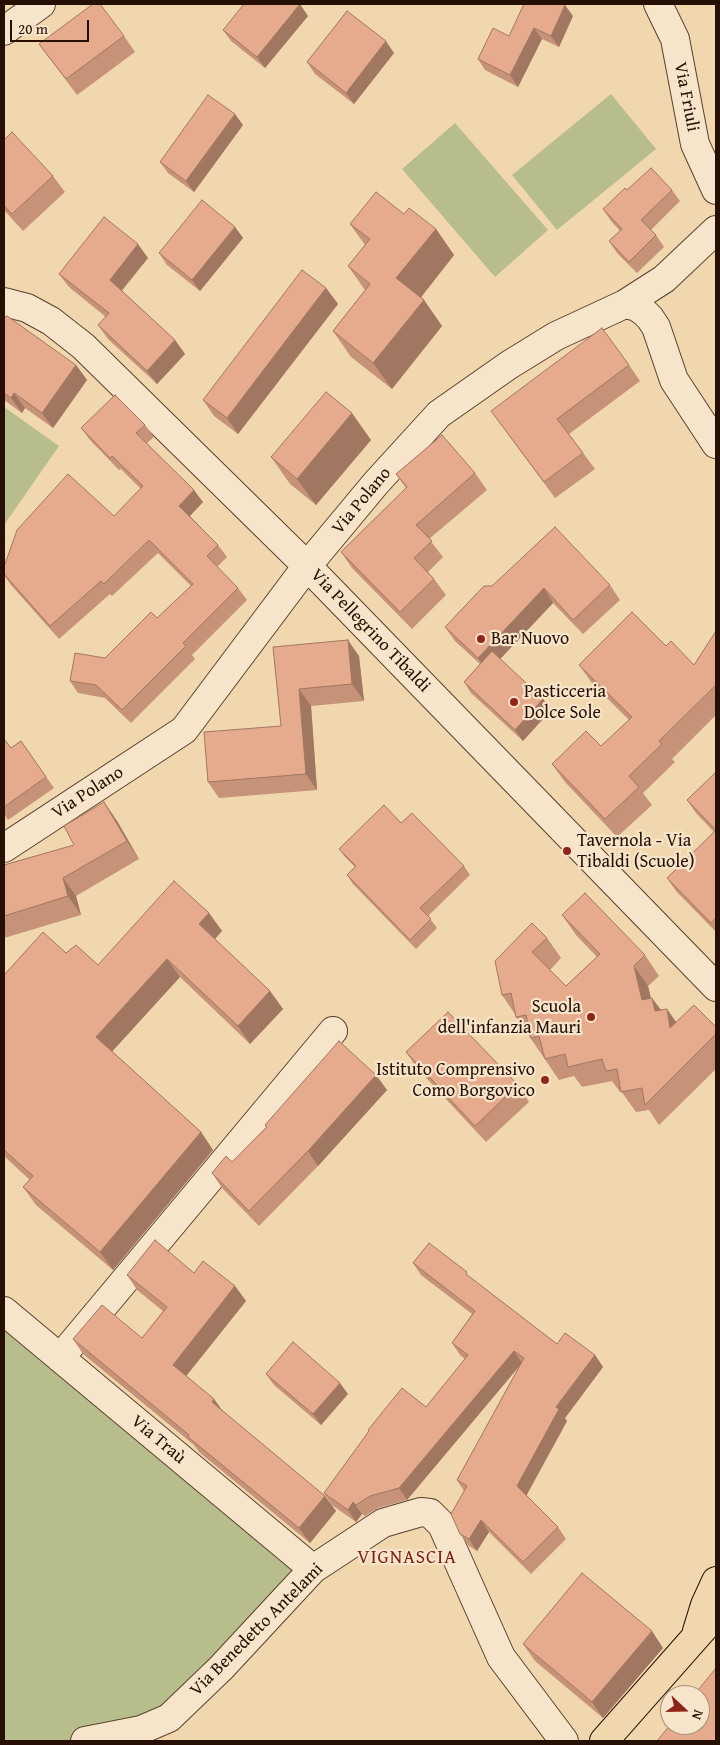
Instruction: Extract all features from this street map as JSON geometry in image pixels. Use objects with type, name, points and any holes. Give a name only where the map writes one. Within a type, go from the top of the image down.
[{"type":"main road","points":[[694,1640],[705,1605],[716,1581]]},
{"type":"main road","points":[[604,1741],[716,1614]]},
{"type":"street","points":[[4,31],[41,4]]},
{"type":"street","name":"Via Friuli","points":[[658,4],[675,39],[695,144],[716,190]]},
{"type":"street","points":[[625,304],[664,280],[716,230]]},
{"type":"street","name":"Via Pellegrino Tibaldi","points":[[4,302],[35,312],[51,321],[83,346],[306,566],[716,987]]},
{"type":"street","points":[[625,304],[644,312],[656,327],[674,380],[716,444]]},
{"type":"street","name":"Via Polano","points":[[4,848],[184,730],[306,566],[376,483],[439,414],[509,364],[556,336],[625,304]]},
{"type":"street","points":[[60,1358],[333,1031]]},
{"type":"street","name":"Via Traù","points":[[4,1311],[313,1569]]},
{"type":"street","name":"Via Benedetto Antelami","points":[[85,1741],[141,1730],[169,1718],[221,1668],[313,1569],[384,1523],[415,1513],[430,1513],[442,1525],[501,1657],[564,1741]]},
{"type":"green space","points":[[611,94],[656,149],[557,230],[512,175]]},
{"type":"green space","points":[[455,123],[548,230],[495,277],[402,169]]},
{"type":"green space","points":[[4,407],[59,446],[4,525]]},
{"type":"green space","points":[[4,1311],[313,1569],[169,1718],[85,1741],[4,1741]]},
{"type":"building","points":[[93,4],[100,4],[124,36],[66,79],[39,44]]},
{"type":"building","points":[[244,4],[300,4],[257,57],[223,30]]},
{"type":"building","points":[[524,4],[565,5],[551,36],[534,28],[510,75],[478,59],[493,28],[509,36]]},
{"type":"building","points":[[347,11],[386,41],[346,93],[307,62]]},
{"type":"building","points":[[208,95],[235,114],[186,181],[160,162]]},
{"type":"building","points":[[12,132],[53,176],[12,214],[4,206],[4,140]]},
{"type":"building","points":[[651,168],[672,190],[641,220],[656,235],[629,262],[609,241],[622,229],[603,209],[625,188],[627,190]]},
{"type":"building","points":[[376,192],[404,214],[409,208],[436,229],[396,278],[424,300],[373,363],[333,331],[370,284],[348,266],[370,239],[350,224]]},
{"type":"building","points":[[202,200],[235,227],[192,280],[159,253]]},
{"type":"building","points":[[104,217],[138,244],[110,280],[175,340],[147,371],[98,325],[109,313],[59,274]]},
{"type":"building","points":[[302,270],[326,288],[227,418],[203,400]]},
{"type":"building","points":[[7,316],[76,365],[42,413],[14,393],[11,398],[4,393],[4,318]]},
{"type":"building","points":[[602,328],[629,365],[557,419],[583,453],[544,482],[491,411]]},
{"type":"building","points":[[326,392],[352,413],[297,479],[271,457]]},
{"type":"building","points":[[115,395],[145,425],[136,433],[194,490],[179,506],[218,545],[207,556],[238,588],[183,643],[186,646],[122,710],[96,685],[70,681],[75,653],[105,658],[151,612],[157,618],[193,584],[149,540],[104,584],[101,581],[50,626],[4,574],[4,567],[17,530],[68,474],[114,516],[143,486],[112,456],[110,458],[81,428]]},
{"type":"building","points":[[442,435],[475,473],[416,525],[432,541],[414,558],[434,579],[400,612],[341,552],[407,487],[396,474]]},
{"type":"building","points":[[555,527],[610,585],[573,620],[544,588],[478,658],[445,627],[484,586],[492,586]]},
{"type":"building","points":[[632,612],[666,646],[671,641],[694,665],[716,631],[716,685],[659,741],[662,744],[629,776],[639,787],[605,819],[552,764],[586,731],[601,746],[632,717],[579,665]]},
{"type":"building","points":[[348,640],[352,684],[299,689],[306,774],[208,782],[204,732],[281,726],[273,647]]},
{"type":"building","points":[[492,651],[543,699],[515,730],[464,682]]},
{"type":"building","points":[[4,739],[11,748],[21,741],[46,777],[4,807]]},
{"type":"building","points":[[716,772],[716,830],[687,800]]},
{"type":"building","points":[[104,802],[127,841],[63,878],[68,896],[4,916],[4,865],[74,845],[64,826]]},
{"type":"building","points":[[384,805],[401,823],[412,813],[464,866],[420,908],[431,919],[410,940],[347,875],[356,866],[339,849]]},
{"type":"building","points":[[716,830],[716,918],[711,923],[667,878]]},
{"type":"building","points":[[174,881],[209,913],[199,924],[270,991],[238,1026],[167,959],[96,1037],[201,1132],[100,1252],[23,1187],[33,1176],[4,1150],[4,975],[43,932],[66,953],[76,945],[98,965]]},
{"type":"building","name":"Scuola dell'infanzia Mauri","points":[[585,893],[645,955],[634,966],[642,1000],[652,998],[655,1011],[667,1009],[670,1028],[694,1005],[716,1027],[716,1034],[645,1105],[642,1088],[621,1092],[617,1069],[606,1071],[602,1059],[568,1067],[565,1054],[545,1059],[539,1036],[531,1038],[526,1015],[516,1017],[511,993],[502,995],[495,961],[532,923],[547,938],[532,952],[566,986],[600,954],[562,915]]},
{"type":"building","points":[[448,1012],[518,1085],[475,1126],[406,1052]]},
{"type":"building","points":[[339,1041],[376,1075],[308,1151],[249,1211],[212,1173],[226,1156],[232,1162],[267,1127],[265,1125]]},
{"type":"building","points":[[155,1240],[194,1273],[203,1261],[235,1286],[173,1365],[214,1399],[212,1402],[325,1496],[299,1528],[73,1339],[102,1305],[142,1338],[167,1307],[127,1275]]},
{"type":"building","points":[[429,1243],[557,1344],[565,1333],[595,1355],[556,1407],[559,1409],[517,1486],[558,1527],[523,1562],[481,1520],[469,1539],[460,1534],[451,1514],[467,1486],[457,1480],[524,1358],[514,1351],[399,1488],[370,1496],[356,1505],[353,1502],[348,1510],[324,1493],[368,1430],[402,1388],[426,1407],[468,1355],[452,1343],[475,1311],[413,1263]]},
{"type":"building","points":[[293,1342],[340,1383],[313,1414],[266,1374]]},
{"type":"building","points":[[582,1573],[652,1631],[592,1702],[523,1644]]},
{"type":"building","points":[[716,1668],[716,1741],[657,1741],[662,1735],[710,1735],[710,1685],[702,1685]]},
{"type":"place","name":"Bar Nuovo","points":[[481,639]]},
{"type":"place","name":"Pasticceria Dolce Sole","points":[[514,702]]},
{"type":"place","name":"Tavernola - Via Tibaldi (Scuole)","points":[[567,851]]},
{"type":"place","name":"Scuola dell'infanzia Mauri","points":[[591,1017]]},
{"type":"place","name":"Istituto Comprensivo Como Borgovico","points":[[545,1080]]},
{"type":"district","name":"VIGNASCIA","points":[[407,1558]]}]
